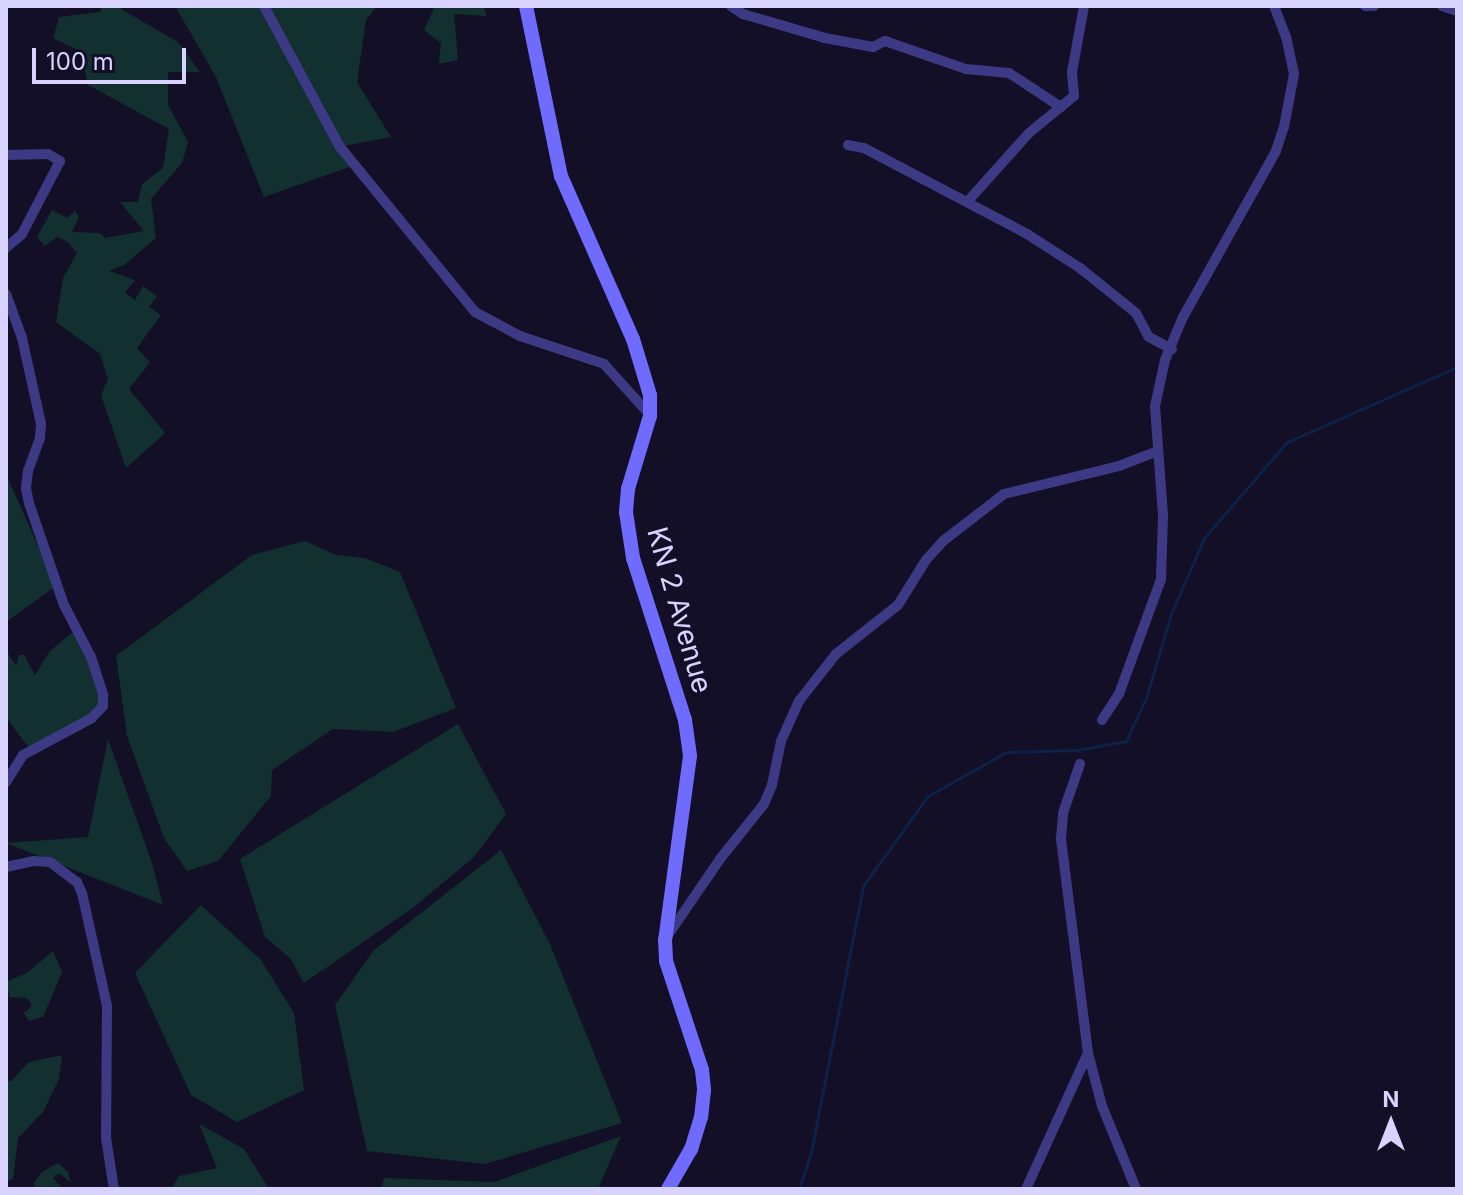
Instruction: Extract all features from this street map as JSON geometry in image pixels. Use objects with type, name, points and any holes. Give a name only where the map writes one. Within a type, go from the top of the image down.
[{"type":"main road","name":"KN 2 Avenue","points":[[526,6],[554,154],[633,339],[647,380],[650,416],[628,489],[626,512],[633,558],[685,720],[690,756],[665,940],[666,961],[702,1070],[704,1090],[701,1117],[691,1149],[668,1189]]},
{"type":"street","points":[[264,6],[340,147],[475,312],[520,336],[604,364],[650,416]]},
{"type":"street","points":[[731,6],[756,18],[825,38],[873,47],[885,41],[966,69],[1009,73],[1061,107]]},
{"type":"street","points":[[968,201],[1029,133],[1076,92],[1072,72],[1084,6]]},
{"type":"street","points":[[1102,720],[1133,660],[1161,579],[1163,515],[1155,406],[1165,360],[1183,317],[1276,151],[1284,127],[1294,74],[1286,37],[1274,6]]},
{"type":"street","points":[[1365,6],[1374,6]]},
{"type":"street","points":[[1442,6],[1457,11]]},
{"type":"street","points":[[848,145],[864,148],[968,201],[1080,268],[1136,313],[1149,337],[1172,349]]},
{"type":"street","points":[[6,155],[48,154],[60,161],[22,234],[6,248]]},
{"type":"street","points":[[6,294],[22,338],[41,424],[40,438],[28,471],[26,488],[29,503],[64,605],[91,657],[103,695],[103,706],[92,718],[23,755],[6,782]]},
{"type":"street","points":[[665,940],[720,859],[764,804],[772,785],[781,741],[799,701],[836,654],[898,605],[926,560],[943,541],[1004,494],[1119,466],[1156,452]]},
{"type":"street","points":[[1080,764],[1063,813],[1061,838],[1088,1053],[1102,1106],[1136,1189]]},
{"type":"street","points":[[6,867],[34,861],[50,862],[77,882],[82,893],[107,1006],[106,1138],[114,1189]]},
{"type":"street","points":[[1026,1189],[1088,1053]]},
{"type":"green space","points":[[102,6],[122,6],[121,9],[178,42],[200,72],[168,72],[168,105],[188,142],[182,163],[151,199],[156,238],[124,265],[109,271],[135,280],[125,292],[135,300],[143,286],[157,296],[149,307],[161,315],[137,348],[150,362],[129,389],[165,433],[126,468],[101,395],[108,379],[100,354],[56,322],[63,278],[77,253],[68,242],[57,237],[45,246],[37,237],[52,210],[67,218],[75,211],[79,217],[72,232],[100,233],[105,238],[144,231],[120,202],[138,202],[142,184],[163,168],[169,129],[88,85],[80,51],[53,38],[59,17],[100,12]]},
{"type":"green space","points":[[175,6],[377,6],[366,20],[357,82],[391,137],[343,146],[355,165],[264,197],[216,77]]},
{"type":"green space","points":[[435,6],[483,6],[487,16],[454,14],[458,60],[439,64],[441,43],[424,30]]},
{"type":"green space","points":[[6,474],[56,586],[6,622]]},
{"type":"green space","points":[[305,541],[336,555],[365,558],[400,572],[456,708],[393,732],[333,729],[272,770],[271,796],[218,861],[187,871],[164,838],[127,736],[116,656],[252,555]]},
{"type":"green space","points":[[73,632],[92,660],[100,703],[89,720],[31,751],[6,717],[6,650],[16,666],[19,655],[24,655],[35,675],[50,651]]},
{"type":"green space","points":[[458,724],[506,814],[474,857],[414,907],[304,983],[290,958],[265,937],[240,859]]},
{"type":"green space","points":[[108,739],[152,863],[163,905],[6,843],[88,837]]},
{"type":"green space","points":[[501,850],[550,944],[622,1123],[485,1164],[367,1151],[335,1005],[374,950]]},
{"type":"green space","points":[[201,905],[261,960],[294,1013],[304,1090],[237,1122],[191,1095],[135,973]]},
{"type":"green space","points":[[53,951],[62,972],[43,1017],[29,1021],[24,1013],[32,1006],[27,998],[10,997],[6,982],[28,972]]},
{"type":"green space","points":[[62,1055],[59,1079],[43,1112],[18,1138],[13,1179],[6,1182],[6,1080],[11,1081],[29,1062]]},
{"type":"green space","points":[[199,1124],[244,1149],[269,1189],[171,1189],[179,1176],[217,1168]]},
{"type":"green space","points":[[621,1136],[598,1189],[381,1189],[384,1178],[494,1182]]},
{"type":"green space","points":[[58,1163],[68,1172],[71,1183],[59,1173],[53,1178],[63,1189],[35,1189],[34,1183],[42,1172]]},
{"type":"waterway","points":[[799,1189],[811,1152],[863,886],[928,796],[1006,752],[1077,750],[1126,741],[1146,698],[1171,614],[1204,538],[1287,442],[1457,367]]}]
